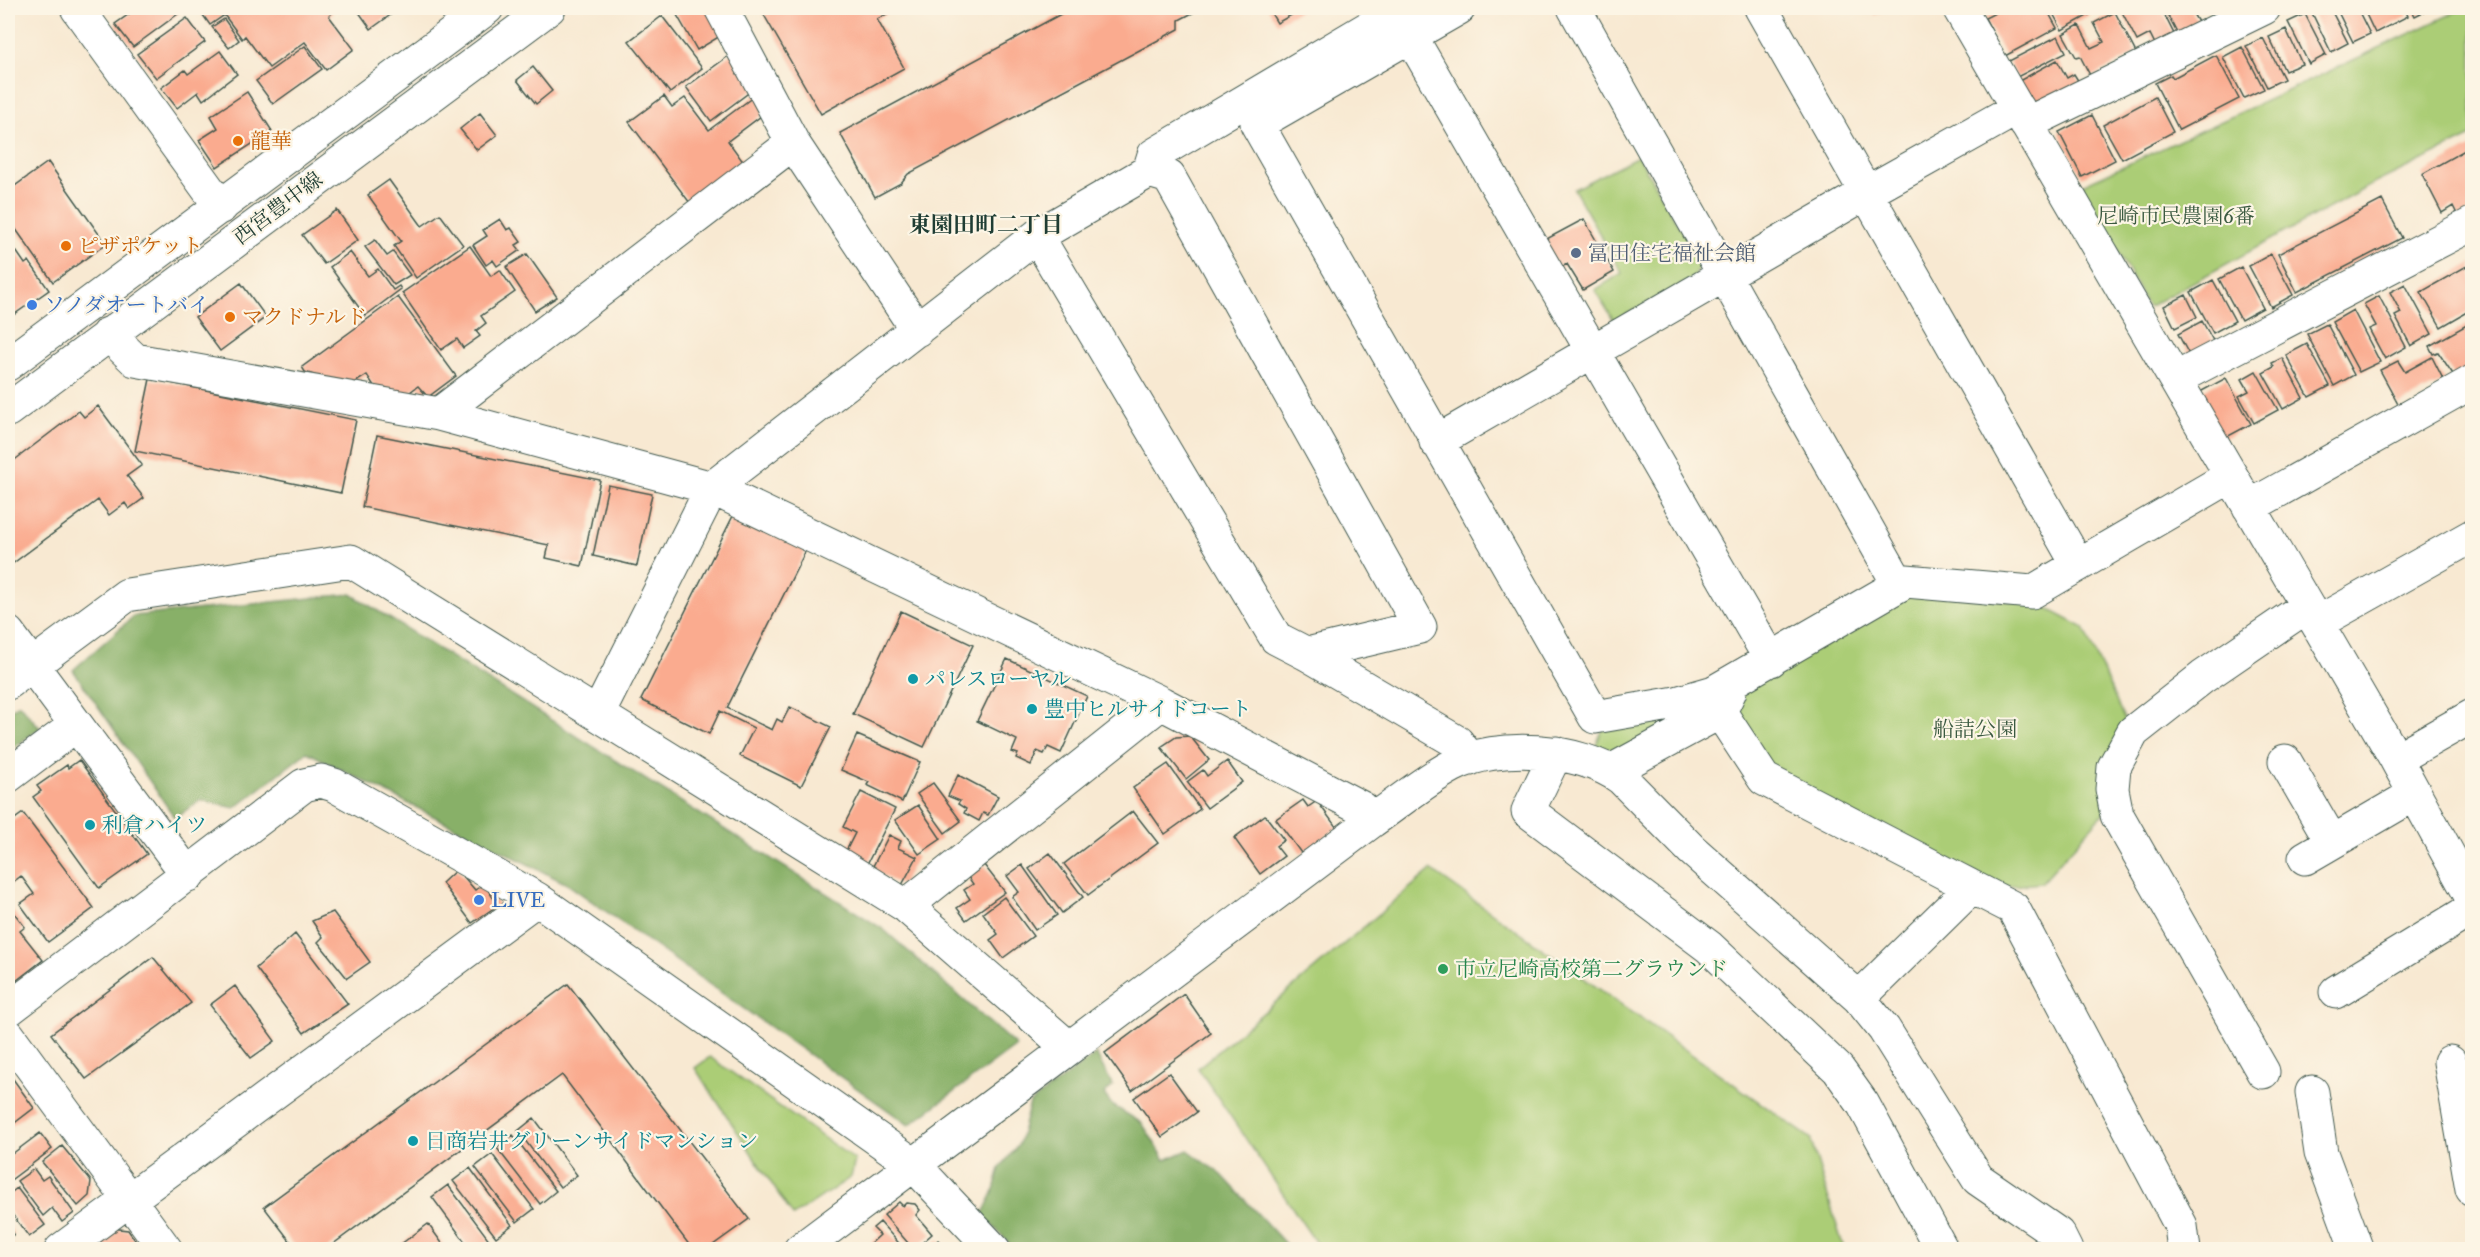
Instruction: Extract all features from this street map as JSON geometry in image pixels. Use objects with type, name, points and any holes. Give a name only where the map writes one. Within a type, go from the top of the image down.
[{"type":"street","points":[[76,8],[221,207]]},
{"type":"street","name":"西宮豊中線","points":[[8,364],[487,8]]},
{"type":"street","name":"西宮豊中線","points":[[8,410],[549,8]]},
{"type":"street","points":[[721,8],[793,143],[917,330]]},
{"type":"street","points":[[1251,113],[1385,18],[1393,8],[1771,660]]},
{"type":"street","points":[[598,714],[712,488],[1037,236],[1149,171],[1154,155],[1251,113],[1410,35],[1459,8]]},
{"type":"street","points":[[1574,8],[1899,585]]},
{"type":"street","points":[[1761,8],[2078,565]]},
{"type":"street","points":[[1436,442],[1866,193],[2022,116],[2264,8]]},
{"type":"street","points":[[1964,9],[2022,116],[2396,759],[2472,898]]},
{"type":"street","points":[[1251,113],[1436,442],[1595,717],[1676,703],[1714,692],[1906,581],[2032,592],[2231,476]]},
{"type":"street","points":[[440,414],[793,143]]},
{"type":"street","points":[[1149,171],[1169,177],[1420,627],[1307,654]]},
{"type":"street","points":[[2175,379],[2472,224]]},
{"type":"street","points":[[1037,236],[1276,638],[1457,742],[1470,759]]},
{"type":"street","points":[[108,334],[135,360],[440,414],[712,488],[1161,703],[1362,808],[1372,821]]},
{"type":"street","points":[[2249,507],[2472,382]]},
{"type":"street","points":[[2263,1072],[2117,815],[2112,789],[2114,767],[2133,732],[2203,676],[2312,614],[2472,536]]},
{"type":"street","points":[[20,674],[127,595],[351,561],[906,906],[1069,1048]]},
{"type":"street","points":[[8,633],[20,674],[76,725],[188,875]]},
{"type":"street","points":[[1611,771],[1720,712],[1734,681]]},
{"type":"street","points":[[906,906],[1161,703]]},
{"type":"street","points":[[1720,712],[1764,779],[2013,908],[2181,1226],[2184,1250]]},
{"type":"street","points":[[2396,759],[2472,716]]},
{"type":"street","points":[[8,776],[76,725]]},
{"type":"street","points":[[800,1250],[1372,821],[1440,774],[1470,759],[1521,751],[1556,753],[1611,771],[1621,778],[1692,850],[1858,998],[1884,1029],[1978,1179],[2058,1234],[2066,1250]]},
{"type":"street","points":[[1556,753],[1528,811],[1710,947],[1838,1069],[1863,1104],[1942,1250]]},
{"type":"street","points":[[2284,761],[2332,842]]},
{"type":"street","points":[[8,1010],[304,785],[321,781],[334,785],[537,899],[914,1164],[994,1250]]},
{"type":"street","points":[[2305,858],[2415,794]]},
{"type":"street","points":[[1858,998],[1972,887]]},
{"type":"street","points":[[61,1250],[537,899]]},
{"type":"street","points":[[2336,992],[2472,909]]},
{"type":"street","points":[[8,1035],[166,1250]]},
{"type":"street","points":[[2451,1062],[2472,1189]]},
{"type":"street","points":[[2312,1092],[2321,1153],[2357,1250]]},
{"type":"green space","name":"尼崎市民農園6番","points":[[2464,8],[2472,8],[2472,136],[2373,184],[2148,307],[2082,185]]},
{"type":"green space","points":[[1638,156],[1701,264],[1693,279],[1614,321],[1595,290],[1622,273],[1574,189]]},
{"type":"green space","name":"船詰公園","points":[[1911,593],[2037,603],[2084,628],[2125,721],[2104,813],[2041,883],[2004,887],[1769,774],[1733,718],[1739,695]]},
{"type":"green space","points":[[351,594],[883,929],[1016,1046],[909,1125],[567,884],[307,752],[235,808],[201,800],[175,818],[73,670],[134,616]]},
{"type":"green space","points":[[1708,702],[1630,752],[1592,755],[1604,726]]},
{"type":"green space","points":[[19,704],[40,728],[8,752],[8,712]]},
{"type":"green space","name":"市立尼崎高校第二グラウンド","points":[[1431,870],[1810,1138],[1844,1249],[1320,1249],[1198,1068]]},
{"type":"green space","points":[[1096,1054],[1113,1086],[1104,1094],[1112,1105],[1142,1123],[1165,1160],[1188,1150],[1222,1175],[1290,1249],[1015,1249],[982,1215],[993,1193],[1000,1168],[1019,1144],[1030,1103]]},
{"type":"green space","points":[[710,1057],[855,1160],[851,1177],[793,1216],[695,1068]]},
{"type":"building","points":[[138,8],[186,8],[133,47],[115,24]]},
{"type":"building","points":[[198,8],[217,8],[223,16],[210,25]]},
{"type":"building","points":[[219,8],[330,8],[333,12],[329,16],[354,49],[326,70],[305,42],[269,68],[245,36],[242,39]]},
{"type":"building","points":[[356,8],[400,8],[371,29]]},
{"type":"building","points":[[673,8],[713,8],[727,32],[697,50]]},
{"type":"building","points":[[760,8],[883,8],[887,14],[877,19],[904,68],[821,114]]},
{"type":"building","points":[[1072,8],[1202,8],[1179,20],[1179,29],[908,174],[901,183],[875,197],[840,133]]},
{"type":"building","points":[[1268,8],[1304,8],[1277,23]]},
{"type":"building","points":[[1871,8],[1889,8],[1875,15]]},
{"type":"building","points":[[2005,8],[2046,8],[2057,28],[2005,56],[1985,18]]},
{"type":"building","points":[[2050,8],[2085,8],[2089,15],[2062,30]]},
{"type":"building","points":[[2092,8],[2106,8],[2095,14]]},
{"type":"building","points":[[2161,8],[2174,34],[2155,44],[2150,34],[2137,41],[2121,10]]},
{"type":"building","points":[[2164,8],[2201,8],[2192,12],[2198,22],[2177,33]]},
{"type":"building","points":[[2214,8],[2229,8],[2217,14]]},
{"type":"building","points":[[2317,8],[2330,8],[2348,43],[2331,52],[2311,11]]},
{"type":"building","points":[[2336,8],[2357,8],[2370,34],[2353,42]]},
{"type":"building","points":[[2363,8],[2404,8],[2408,16],[2375,33]]},
{"type":"building","points":[[2411,8],[2431,8],[2415,16]]},
{"type":"building","points":[[2115,12],[2136,53],[2091,77],[2080,56],[2076,57],[2063,34],[2079,25],[2091,48],[2104,42],[2094,23]]},
{"type":"building","points":[[2305,14],[2326,55],[2309,64],[2288,22]]},
{"type":"building","points":[[662,16],[702,68],[670,93],[629,41]]},
{"type":"building","points":[[187,18],[205,42],[156,78],[137,54]]},
{"type":"building","points":[[224,19],[239,40],[229,48],[212,27]]},
{"type":"building","points":[[2286,29],[2302,64],[2285,71],[2269,37]]},
{"type":"building","points":[[2058,36],[2066,52],[2017,77],[2009,61]]},
{"type":"building","points":[[2263,38],[2284,79],[2267,87],[2246,46]]},
{"type":"building","points":[[305,46],[322,69],[273,104],[256,81]]},
{"type":"building","points":[[2242,47],[2264,89],[2244,98],[2223,57]]},
{"type":"building","points":[[220,51],[237,74],[203,100],[198,92],[177,108],[161,88],[185,70],[188,74]]},
{"type":"building","points":[[734,52],[755,88],[711,121],[686,87]]},
{"type":"building","points":[[2216,55],[2239,99],[2179,130],[2155,83],[2171,75],[2173,78]]},
{"type":"building","points":[[2057,60],[2067,78],[2074,74],[2082,87],[2036,112],[2019,81]]},
{"type":"building","points":[[533,67],[552,91],[536,104],[517,80]]},
{"type":"building","points":[[247,92],[272,131],[217,167],[199,140],[218,128],[211,116]]},
{"type":"building","points":[[757,94],[769,110],[728,141],[744,163],[690,203],[629,122],[664,96],[672,107],[685,98],[709,130]]},
{"type":"building","points":[[2155,97],[2173,132],[2122,159],[2103,125]]},
{"type":"building","points":[[480,113],[497,135],[477,150],[460,129]]},
{"type":"building","points":[[2092,115],[2115,160],[2082,177],[2059,132]]},
{"type":"building","points":[[2472,146],[2472,211],[2459,218],[2453,206],[2442,213],[2422,174]]},
{"type":"building","points":[[48,162],[106,244],[53,282],[8,218],[8,191]]},
{"type":"building","points":[[389,180],[422,226],[440,214],[463,245],[416,278],[394,246],[401,241],[368,195]]},
{"type":"building","points":[[2382,200],[2402,238],[2297,292],[2278,254]]},
{"type":"building","points":[[337,210],[358,240],[324,264],[302,235]]},
{"type":"building","points":[[500,219],[507,230],[511,228],[521,242],[516,245],[520,250],[497,266],[493,260],[486,265],[473,245],[487,236],[483,230]]},
{"type":"building","name":"冨田住宅福祉会館","points":[[1584,219],[1614,272],[1583,290],[1567,264],[1558,269],[1541,242]]},
{"type":"building","points":[[8,239],[25,264],[29,261],[49,290],[12,316],[8,310],[8,276],[14,271],[8,261]]},
{"type":"building","points":[[375,240],[387,256],[393,252],[410,275],[394,285],[365,247]]},
{"type":"building","points":[[470,246],[491,276],[500,270],[515,292],[481,316],[486,323],[476,331],[480,336],[463,348],[457,339],[441,350],[402,293]]},
{"type":"building","points":[[350,252],[368,276],[378,269],[393,290],[399,286],[401,289],[365,316],[330,267]]},
{"type":"building","points":[[527,254],[557,297],[535,311],[506,267]]},
{"type":"building","points":[[2271,254],[2293,295],[2271,307],[2249,266]]},
{"type":"building","points":[[2472,263],[2472,309],[2441,327],[2421,292]]},
{"type":"building","points":[[2241,267],[2263,308],[2241,320],[2219,279]]},
{"type":"building","points":[[2213,280],[2235,321],[2213,333],[2191,292]]},
{"type":"building","name":"マクドナルド","points":[[241,283],[266,317],[220,351],[195,317]]},
{"type":"building","points":[[2405,284],[2432,334],[2411,346],[2395,316],[2401,313],[2390,292]]},
{"type":"building","points":[[2186,295],[2197,317],[2175,328],[2164,306]]},
{"type":"building","points":[[2379,296],[2406,347],[2385,359],[2369,329],[2376,326],[2364,304]]},
{"type":"building","points":[[398,297],[456,376],[428,397],[418,386],[406,395],[376,389],[367,375],[348,387],[305,372],[302,367]]},
{"type":"building","points":[[2353,310],[2380,362],[2359,372],[2332,322]]},
{"type":"building","points":[[2202,321],[2216,346],[2192,360],[2178,334]]},
{"type":"building","points":[[2472,322],[2472,375],[2459,383],[2438,352],[2433,354],[2429,346]]},
{"type":"building","points":[[2327,324],[2354,375],[2334,386],[2307,334]]},
{"type":"building","points":[[2307,344],[2330,386],[2309,397],[2286,355]]},
{"type":"building","points":[[2432,357],[2444,381],[2399,405],[2380,370],[2398,361],[2405,372]]},
{"type":"building","points":[[2282,358],[2303,398],[2283,409],[2263,373],[2274,367],[2272,363]]},
{"type":"building","points":[[2256,371],[2278,410],[2254,423],[2239,396],[2249,391],[2242,379]]},
{"type":"building","points":[[2226,378],[2251,424],[2223,439],[2198,393]]},
{"type":"building","points":[[150,379],[356,420],[341,493],[135,451]]},
{"type":"building","points":[[98,406],[142,465],[127,476],[144,498],[129,509],[125,503],[109,515],[98,500],[8,567],[8,465],[79,411],[84,417]]},
{"type":"building","points":[[377,435],[600,480],[582,566],[546,558],[549,545],[362,507]]},
{"type":"building","points":[[608,485],[652,494],[637,566],[593,556]]},
{"type":"building","points":[[734,514],[806,550],[727,708],[772,730],[777,719],[782,722],[790,707],[831,727],[801,786],[740,756],[754,728],[720,711],[709,734],[641,700]]},
{"type":"building","name":"パレスローヤル","points":[[901,611],[973,645],[924,747],[853,714]]},
{"type":"building","name":"豊中ヒルサイドコート","points":[[1007,659],[1087,696],[1061,753],[1048,747],[1044,754],[1037,751],[1031,765],[1016,758],[1018,754],[1012,752],[1017,740],[977,721]]},
{"type":"building","points":[[857,735],[920,762],[902,802],[867,785],[869,782],[841,770]]},
{"type":"building","points":[[1190,736],[1209,760],[1186,779],[1161,747],[1176,737]]},
{"type":"building","name":"利倉ハイツ","points":[[79,760],[147,854],[99,888],[33,797],[41,791],[37,786],[67,765],[68,768]]},
{"type":"building","points":[[1227,761],[1242,782],[1207,808],[1187,782],[1203,770],[1207,776]]},
{"type":"building","points":[[1168,764],[1200,809],[1165,834],[1133,788]]},
{"type":"building","points":[[958,775],[998,796],[988,815],[983,813],[979,821],[964,813],[966,809],[958,804],[960,801],[948,796]]},
{"type":"building","points":[[933,783],[961,821],[945,833],[917,794]]},
{"type":"building","points":[[861,792],[895,809],[867,864],[845,853],[855,833],[843,827]]},
{"type":"building","points":[[1303,800],[1308,807],[1317,801],[1337,828],[1301,853],[1276,819]]},
{"type":"building","points":[[918,805],[941,839],[919,854],[895,820]]},
{"type":"building","points":[[1133,811],[1158,843],[1088,895],[1064,864]]},
{"type":"building","points":[[23,813],[94,908],[48,942],[20,904],[34,894],[21,876],[8,886],[8,824]]},
{"type":"building","points":[[1265,815],[1284,840],[1276,846],[1284,856],[1260,874],[1234,838]]},
{"type":"building","points":[[889,835],[901,841],[898,848],[917,857],[902,885],[871,870]]},
{"type":"building","points":[[1050,853],[1083,897],[1062,913],[1029,869]]},
{"type":"building","points":[[984,865],[1005,892],[966,920],[957,908],[970,899],[964,890],[973,884],[968,877]]},
{"type":"building","points":[[1022,865],[1057,915],[1035,930],[1012,897],[1019,892],[1007,876]]},
{"type":"building","points":[[457,869],[475,890],[484,884],[498,905],[472,923],[442,883]]},
{"type":"building","points":[[1004,897],[1033,936],[1003,958],[990,940],[998,934],[983,913]]},
{"type":"building","points":[[8,905],[25,927],[20,931],[43,960],[8,987]]},
{"type":"building","points":[[333,912],[370,962],[347,978],[318,942],[323,937],[312,921]]},
{"type":"building","points":[[295,934],[348,1004],[304,1033],[256,968]]},
{"type":"building","points":[[153,957],[191,1003],[86,1079],[51,1034]]},
{"type":"building","name":"日商岩井グリーンサイドマンション","points":[[568,984],[749,1219],[706,1250],[693,1250],[562,1075],[325,1250],[297,1250],[264,1207]]},
{"type":"building","points":[[235,986],[275,1041],[251,1058],[210,1005]]},
{"type":"building","points":[[1184,994],[1211,1033],[1132,1091],[1105,1053]]},
{"type":"building","points":[[8,1072],[34,1108],[8,1128]]},
{"type":"building","points":[[1169,1073],[1197,1112],[1162,1137],[1134,1098]]},
{"type":"building","points":[[534,1118],[577,1175],[560,1187],[518,1131]]},
{"type":"building","points":[[40,1133],[52,1149],[8,1182],[8,1157]]},
{"type":"building","points":[[513,1135],[556,1191],[540,1204],[497,1148]]},
{"type":"building","points":[[62,1146],[91,1181],[89,1196],[78,1206],[42,1162]]},
{"type":"building","points":[[492,1154],[534,1209],[517,1222],[475,1167]]},
{"type":"building","points":[[470,1168],[512,1225],[496,1237],[453,1181]]},
{"type":"building","points":[[34,1169],[42,1180],[48,1176],[74,1213],[62,1222],[52,1208],[43,1216],[17,1181]]},
{"type":"building","points":[[448,1185],[490,1241],[478,1250],[471,1250],[432,1197]]},
{"type":"building","points":[[17,1188],[45,1225],[29,1237],[8,1209],[8,1195]]},
{"type":"building","points":[[899,1202],[903,1206],[906,1203],[915,1204],[920,1210],[916,1215],[932,1234],[914,1250],[884,1215]]},
{"type":"building","points":[[880,1222],[905,1250],[867,1250],[866,1248],[880,1235],[873,1228]]},
{"type":"building","points":[[428,1224],[447,1250],[393,1250]]},
{"type":"building","points":[[8,1225],[14,1234],[8,1239]]},
{"type":"building","points":[[110,1228],[128,1230],[142,1250],[82,1250]]},
{"type":"building","points":[[938,1240],[948,1250],[929,1250]]},
{"type":"place","name":"龍華","points":[[238,141]]},
{"type":"place","name":"ピザポケット","points":[[66,246]]},
{"type":"place","name":"冨田住宅福祉会館","points":[[1576,253]]},
{"type":"place","name":"ソノダオートバイ","points":[[32,305]]},
{"type":"place","name":"マクドナルド","points":[[230,317]]},
{"type":"place","name":"パレスローヤル","points":[[913,679]]},
{"type":"place","name":"豊中ヒルサイドコート","points":[[1032,709]]},
{"type":"place","name":"利倉ハイツ","points":[[90,825]]},
{"type":"place","name":"LIVE","points":[[479,900]]},
{"type":"place","name":"市立尼崎高校第二グラウンド","points":[[1443,969]]},
{"type":"place","name":"日商岩井グリーンサイドマンション","points":[[413,1141]]},
{"type":"district","name":"東園田町二丁目","points":[[986,224]]}]
